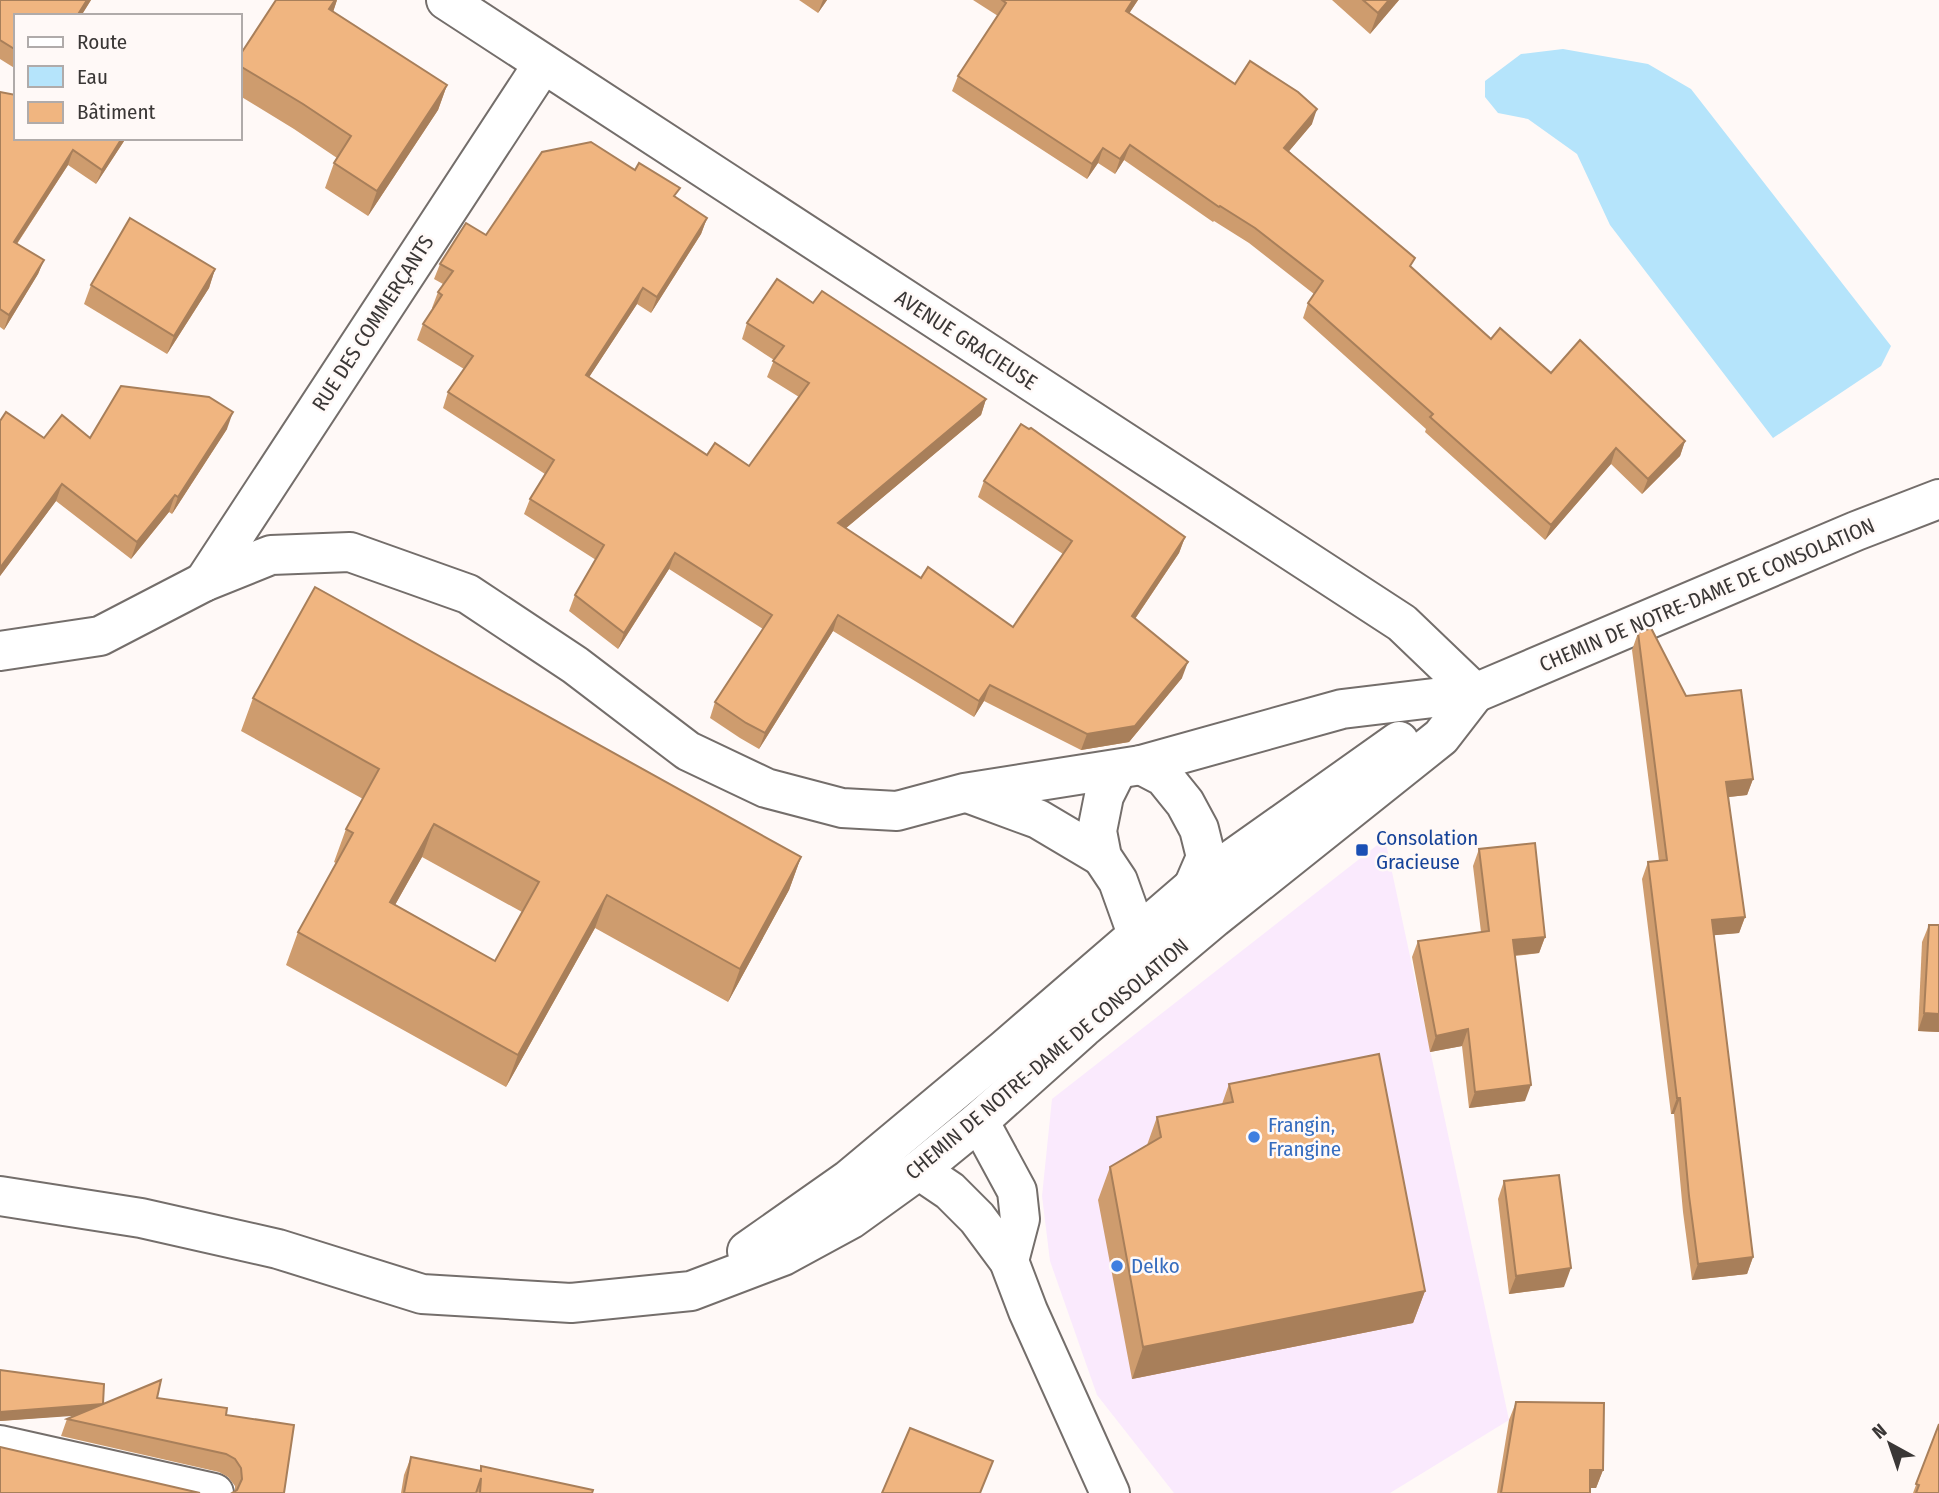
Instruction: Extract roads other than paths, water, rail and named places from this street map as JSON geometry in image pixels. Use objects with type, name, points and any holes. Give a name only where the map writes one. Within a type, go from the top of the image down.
[{"type":"street","name":"AVENUE GRACIEUSE","points":[[446,0],[1402,624],[1475,693]]},
{"type":"street","name":"RUE DES COMMERÇANTS","points":[[204,582],[543,64]]},
{"type":"street","name":"CHEMIN DE NOTRE-DAME DE CONSOLATION","points":[[691,1291],[848,1180],[1006,1049],[1193,887],[1421,726],[1475,693],[1856,531],[1939,499]]},
{"type":"street","name":"CHEMIN DE NOTRE-DAME DE CONSOLATION","points":[[0,652],[100,636],[204,582],[271,555],[350,552],[468,594],[575,665],[688,751],[766,788],[842,808],[897,811],[964,793],[1129,767],[1342,709],[1475,693]]},
{"type":"street","name":"CHEMIN DE NOTRE-DAME DE CONSOLATION","points":[[0,1196],[178,1226],[278,1250],[422,1294],[571,1303],[691,1291],[783,1256],[851,1219],[919,1170],[1214,918],[1441,737],[1475,693]]},
{"type":"street","name":"CHEMIN DE NOTRE-DAME DE CONSOLATION","points":[[1129,767],[1104,796],[1097,831],[1137,934]]},
{"type":"street","name":"CHEMIN DE NOTRE-DAME DE CONSOLATION","points":[[1129,767],[1164,777],[1185,803],[1199,829],[1206,857],[1193,887]]},
{"type":"street","name":"CHEMIN DE NOTRE-DAME DE CONSOLATION","points":[[964,793],[1038,818],[1139,891],[1161,895],[1193,887]]},
{"type":"street","points":[[1193,887],[1214,918]]},
{"type":"street","points":[[979,1121],[1017,1191],[1020,1219],[1009,1261]]},
{"type":"street","points":[[919,1170],[950,1191],[977,1218],[1009,1261],[1028,1311],[1110,1493]]},
{"type":"street","points":[[0,1445],[214,1493]]},
{"type":"water","points":[[1563,49],[1648,64],[1691,89],[1891,346],[1881,366],[1773,438],[1610,225],[1577,154],[1528,119],[1498,113],[1485,97],[1485,81],[1521,54]]},
{"type":"place","name":"Consolation Gracieuse","points":[[1362,850]]},
{"type":"place","name":"Frangin, Frangine","points":[[1254,1137]]},
{"type":"place","name":"Delko","points":[[1117,1266]]}]
